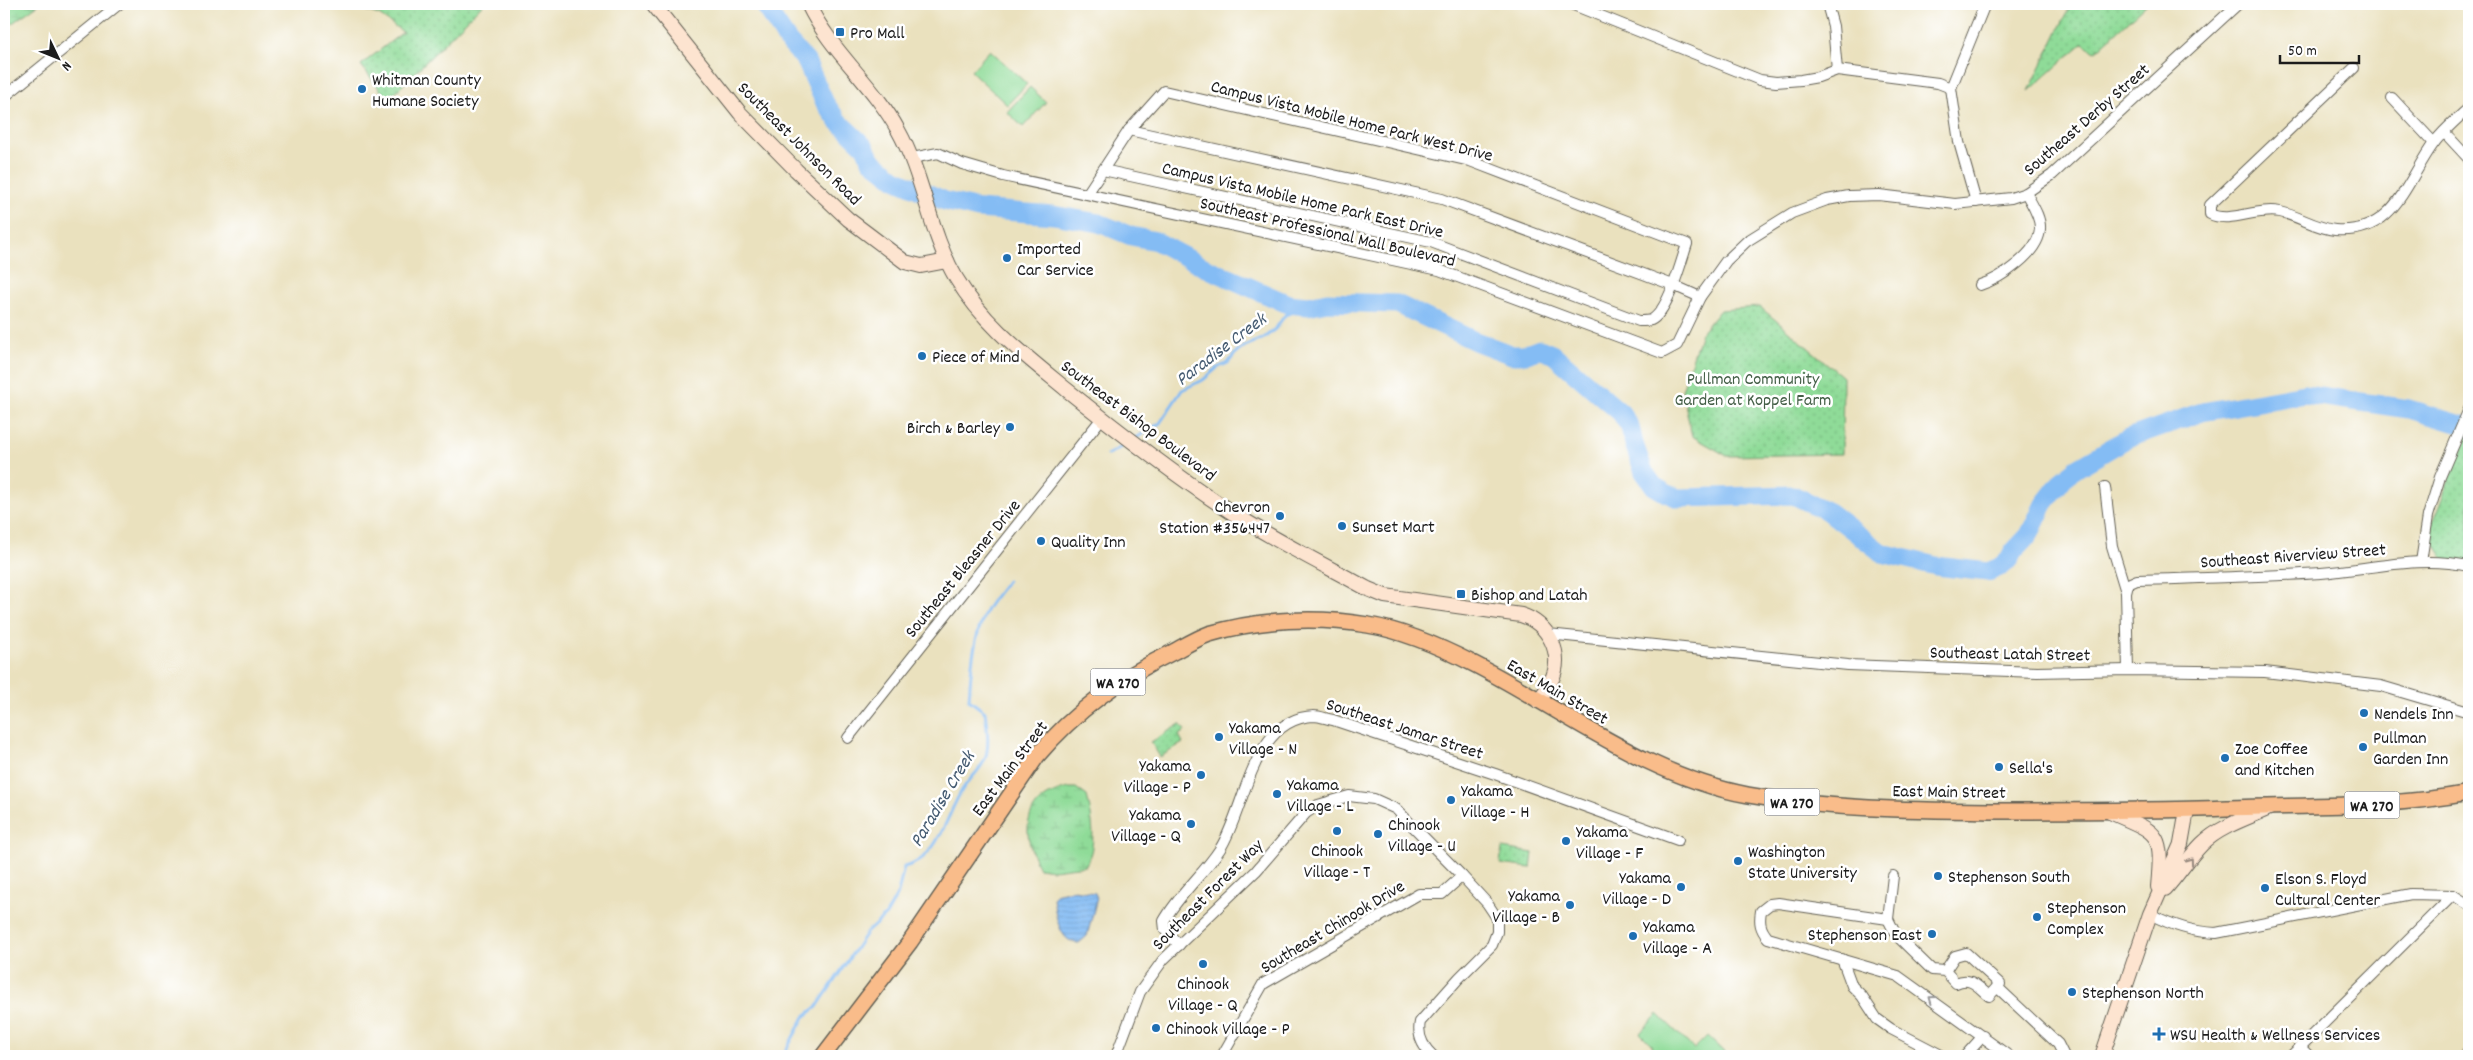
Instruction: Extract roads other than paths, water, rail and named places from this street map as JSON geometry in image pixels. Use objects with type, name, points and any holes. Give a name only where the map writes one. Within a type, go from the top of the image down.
[{"type":"main road","name":"East Main Street","points":[[824,1056],[910,942],[1009,794],[1046,746],[1082,709],[1111,687],[1167,654],[1207,635],[1260,624],[1308,620],[1370,625],[1425,641],[1477,665],[1622,749],[1694,780],[1743,794],[1796,802],[1904,810],[2110,812],[2378,805],[2431,800],[2469,793]]},
{"type":"street","points":[[4,97],[119,4]]},
{"type":"street","name":"Southeast Johnson Road","points":[[653,4],[740,113],[848,219],[905,262],[921,266],[947,261]]},
{"type":"street","name":"Southeast Bishop Boulevard","points":[[808,4],[826,35],[881,101],[914,163],[947,261],[969,298],[992,326],[1144,452],[1223,507],[1368,589],[1385,596],[1521,615],[1539,623],[1548,634]]},
{"type":"street","points":[[1571,4],[1760,80],[1776,82],[1801,80],[1818,77],[1837,70],[1938,82],[1951,88]]},
{"type":"street","points":[[1827,4],[1833,26],[1837,70]]},
{"type":"street","points":[[1976,202],[1959,142],[1951,88],[1985,4]]},
{"type":"street","name":"Southeast Derby Street","points":[[1700,297],[1714,275],[1747,241],[1776,221],[1810,205],[1849,196],[1878,194],[1955,204],[2011,198],[2026,192],[2052,175],[2238,4]]},
{"type":"street","points":[[2354,68],[2210,205],[2210,214],[2223,218],[2265,211],[2282,212],[2321,228],[2354,229],[2371,223],[2388,213],[2402,198],[2434,143],[2469,108]]},
{"type":"street","name":"Campus Vista Mobile Home Park West Drive","points":[[1129,130],[1164,91],[1479,165],[1687,244],[1674,285]]},
{"type":"street","points":[[2392,98],[2434,143]]},
{"type":"street","points":[[1087,194],[1129,130],[1442,199],[1674,285],[1700,297]]},
{"type":"street","points":[[2444,132],[2469,159]]},
{"type":"street","name":"Southeast Professional Mall Boulevard","points":[[914,163],[938,153],[962,164],[1003,176],[1439,270],[1662,353],[1677,345],[1700,297]]},
{"type":"street","name":"Campus Vista Mobile Home Park East Drive","points":[[1103,170],[1431,242],[1639,321],[1651,320],[1661,311],[1674,285]]},
{"type":"street","points":[[1980,285],[1995,281],[2032,250],[2038,240],[2040,228],[2038,216],[2026,192]]},
{"type":"street","points":[[2421,562],[2428,516],[2440,476],[2469,410]]},
{"type":"street","name":"Southeast Bleasner Drive","points":[[848,738],[1102,418]]},
{"type":"street","points":[[2105,487],[2112,546],[2126,592],[2128,670]]},
{"type":"street","name":"Southeast Riverview Street","points":[[2126,592],[2128,584],[2137,580],[2323,572],[2421,562],[2446,561],[2469,566]]},
{"type":"street","points":[[1538,701],[1552,680],[1555,665],[1555,650],[1548,634]]},
{"type":"street","name":"Southeast Latah Street","points":[[1548,634],[1848,665],[2037,672],[2128,670],[2265,672],[2328,678],[2381,686],[2469,712]]},
{"type":"street","name":"Southeast Jamar Street","points":[[1179,945],[1165,930],[1164,921],[1221,848],[1257,756],[1272,736],[1292,722],[1314,716],[1333,720],[1495,774],[1678,840]]},
{"type":"street","name":"Southeast Forest Way","points":[[1116,1056],[1140,992],[1163,960],[1256,871],[1306,813],[1318,805],[1336,798],[1363,796],[1383,801],[1396,809],[1462,876],[1494,911],[1497,918],[1497,932],[1492,945],[1459,978],[1420,1022],[1418,1028],[1422,1043],[1433,1056]]},
{"type":"street","points":[[2157,897],[2183,870],[2203,844],[2225,829],[2273,807]]},
{"type":"street","points":[[2102,1056],[2150,914],[2181,844],[2187,810]]},
{"type":"street","points":[[2110,812],[2142,826],[2153,834],[2159,842],[2161,855],[2157,897]]},
{"type":"street","name":"Southeast Chinook Drive","points":[[1222,1056],[1263,984],[1419,894],[1442,894],[1462,876]]},
{"type":"street","points":[[1893,876],[1888,919],[1896,935],[1932,970],[1945,971],[1956,983],[1964,980],[1973,982],[1989,996],[2000,984],[1966,953],[1955,956],[1945,971]]},
{"type":"street","points":[[2150,914],[2171,924],[2193,930],[2216,933],[2411,894],[2436,893],[2452,896],[2469,905]]},
{"type":"street","points":[[2291,1056],[2452,896]]},
{"type":"street","points":[[1888,919],[1778,903],[1770,904],[1761,911],[1760,926],[1768,938],[1898,976],[2009,1056]]},
{"type":"street","points":[[1842,959],[1856,992],[1862,996],[1877,1019],[1891,1029],[1944,1056]]},
{"type":"street","points":[[1850,980],[1850,974],[1853,969],[1864,965]]},
{"type":"street","points":[[1998,987],[2058,1044],[2064,1056]]},
{"type":"street","points":[[1964,1056],[1983,1036]]},
{"type":"street","points":[[2300,1048],[2309,1056]]},
{"type":"street","points":[[2463,1056],[2469,1050]]},
{"type":"water","points":[[1073,890],[1095,893],[1097,898],[1087,936],[1079,943],[1072,942],[1063,933],[1057,920],[1053,899],[1055,894]]},
{"type":"waterway","points":[[763,4],[788,41],[806,61],[825,103],[838,121],[865,147],[871,160],[895,179],[945,201],[978,209],[1053,215],[1099,223],[1131,236],[1156,241],[1204,267],[1288,304],[1308,306],[1327,302],[1397,304],[1475,341],[1512,355],[1524,355],[1540,349],[1554,355],[1621,413],[1630,427],[1644,472],[1654,486],[1678,498],[1793,495],[1829,512],[1882,553],[1936,566],[1988,572],[2002,566],[2029,535],[2044,504],[2064,478],[2077,468],[2128,438],[2202,412],[2305,394],[2409,409],[2469,427]]},
{"type":"waterway","name":"Paradise Creek","points":[[1136,438],[1160,423],[1182,390],[1203,380],[1217,368],[1228,363],[1245,346],[1264,338],[1276,328],[1285,315],[1308,306]]},
{"type":"waterway","name":"Paradise Creek","points":[[1107,455],[1128,443]]},
{"type":"waterway","name":"Paradise Creek","points":[[783,1056],[804,1017],[817,1007],[866,933],[886,915],[898,893],[904,867],[916,863],[933,846],[940,836],[962,790],[983,763],[987,754],[987,723],[985,712],[969,700],[972,665],[982,620],[989,605],[1007,581]]},
{"type":"place","name":"Pro Mall","points":[[840,32]]},
{"type":"place","name":"Whitman County Humane Society","points":[[362,89]]},
{"type":"place","name":"Imported Car Service","points":[[1007,258]]},
{"type":"place","name":"Piece of Mind","points":[[922,356]]},
{"type":"place","name":"Birch & Barley","points":[[1010,427]]},
{"type":"place","name":"Chevron Station #356447","points":[[1280,516]]},
{"type":"place","name":"Sunset Mart","points":[[1342,526]]},
{"type":"place","name":"Quality Inn","points":[[1041,541]]},
{"type":"place","name":"Bishop and Latah","points":[[1461,594]]},
{"type":"place","name":"Nendels Inn","points":[[2364,713]]},
{"type":"place","name":"Yakama Village - N","points":[[1219,737]]},
{"type":"place","name":"Pullman Garden Inn","points":[[2363,747]]},
{"type":"place","name":"Zoe Coffee and Kitchen","points":[[2225,758]]},
{"type":"place","name":"Sella's","points":[[1999,767]]},
{"type":"place","name":"Yakama Village - P","points":[[1201,775]]},
{"type":"place","name":"Yakama Village - L","points":[[1277,794]]},
{"type":"place","name":"Yakama Village - H","points":[[1451,800]]},
{"type":"place","name":"Yakama Village - Q","points":[[1191,824]]},
{"type":"place","name":"Chinook Village - T","points":[[1337,831]]},
{"type":"place","name":"Chinook Village - U","points":[[1378,834]]},
{"type":"place","name":"Yakama Village - F","points":[[1566,841]]},
{"type":"place","name":"Washington State University","points":[[1738,861]]},
{"type":"place","name":"Stephenson South","points":[[1938,876]]},
{"type":"place","name":"Yakama Village - D","points":[[1681,887]]},
{"type":"place","name":"Elson S. Floyd Cultural Center","points":[[2265,888]]},
{"type":"place","name":"Yakama Village - B","points":[[1570,905]]},
{"type":"place","name":"Stephenson Complex","points":[[2037,917]]},
{"type":"place","name":"Stephenson East","points":[[1932,934]]},
{"type":"place","name":"Yakama Village - A","points":[[1633,936]]},
{"type":"place","name":"Chinook Village - Q","points":[[1203,964]]},
{"type":"place","name":"Stephenson North","points":[[2072,992]]},
{"type":"place","name":"Chinook Village - P","points":[[1156,1028]]},
{"type":"place","name":"WSU Health & Wellness Services","points":[[2159,1034]]},
{"type":"park label","name":"Pullman Community Garden at Koppel Farm","points":[[1753,388]]}]
